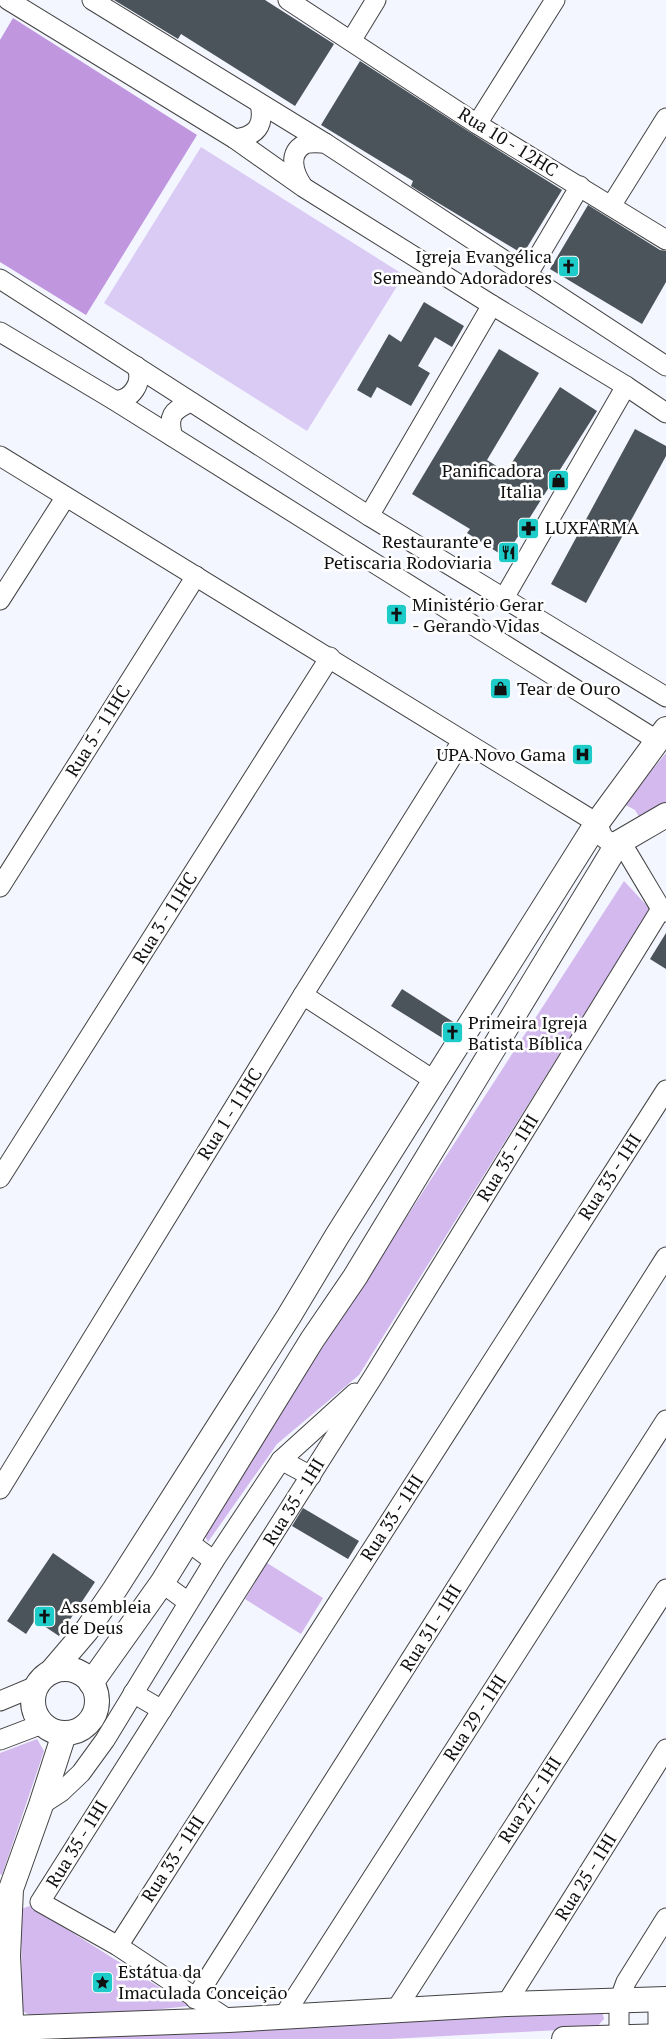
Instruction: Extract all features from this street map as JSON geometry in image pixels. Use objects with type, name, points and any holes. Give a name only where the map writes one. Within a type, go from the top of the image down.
[{"type":"street","points":[[0,11],[7,0],[235,139],[303,187],[626,386],[666,413]]},
{"type":"street","points":[[92,0],[325,143],[666,366]]},
{"type":"street","name":"Rua 10 - 12HC","points":[[288,0],[477,124],[666,240]]},
{"type":"street","points":[[351,41],[376,0]]},
{"type":"street","points":[[477,124],[555,0]]},
{"type":"street","points":[[235,139],[248,137],[256,130],[261,122],[262,112],[260,104]]},
{"type":"street","points":[[611,206],[666,118]]},
{"type":"street","points":[[303,187],[294,174],[293,159],[298,150],[306,144],[325,143]]},
{"type":"street","points":[[528,274],[580,186]]},
{"type":"street","points":[[0,279],[369,516],[666,697]]},
{"type":"street","points":[[369,516],[492,305]]},
{"type":"street","points":[[0,332],[662,735],[597,823],[289,1316],[115,1589],[87,1630],[44,1679],[33,1696],[36,1716],[42,1724],[52,1731],[64,1734],[81,1730],[93,1717],[97,1700],[91,1683],[78,1672],[69,1669],[44,1679],[0,1701]]},
{"type":"street","points":[[114,400],[121,401],[128,398],[133,392],[139,377],[139,371],[136,366]]},
{"type":"street","points":[[504,598],[626,386]]},
{"type":"street","points":[[173,437],[170,426],[171,417],[175,412],[191,402]]},
{"type":"street","points":[[0,456],[65,498],[330,657],[462,741],[597,823],[603,837],[608,841],[618,843],[627,852],[664,911]]},
{"type":"street","points":[[0,600],[65,498]]},
{"type":"street","name":"Rua 5 - 11HC","points":[[0,887],[196,576]]},
{"type":"street","name":"Rua 3 - 11HC","points":[[0,1178],[330,657]]},
{"type":"street","name":"Rua 1 - 11HC","points":[[0,1489],[302,995],[462,741]]},
{"type":"street","points":[[91,1683],[162,1583],[316,1334],[349,1285],[618,843],[666,814]]},
{"type":"street","name":"Rua 35 - 1HI","points":[[230,2020],[118,1946],[40,1902],[373,1377],[664,911]]},
{"type":"street","points":[[302,995],[435,1081]]},
{"type":"street","name":"Rua 33 - 1HI","points":[[118,1946],[666,1090]]},
{"type":"street","name":"Rua 31 - 1HI","points":[[196,1999],[666,1257]]},
{"type":"street","points":[[322,1263],[326,1280],[336,1288],[349,1285]]},
{"type":"street","points":[[289,1316],[302,1315],[312,1323],[316,1334]]},
{"type":"street","points":[[41,1805],[61,1792],[81,1773],[105,1740],[188,1602],[281,1460],[373,1377]]},
{"type":"street","name":"Rua 29 - 1HI","points":[[283,2016],[666,1420]]},
{"type":"street","points":[[281,1460],[310,1476]]},
{"type":"street","points":[[187,1541],[214,1561]]},
{"type":"street","points":[[162,1583],[188,1602]]},
{"type":"street","name":"Rua 27 - 1HI","points":[[394,2011],[666,1589]]},
{"type":"street","points":[[133,1693],[162,1710]]},
{"type":"street","points":[[0,1740],[42,1724]]},
{"type":"street","points":[[64,1734],[11,1889],[7,2029],[230,2020],[506,2004],[662,2000],[661,2037],[564,2039]]},
{"type":"street","points":[[105,1740],[133,1755]]},
{"type":"street","name":"Rua 25 - 1HI","points":[[506,2004],[666,1749]]},
{"type":"street","points":[[620,2038],[619,2001],[626,1982],[666,1918]]},
{"type":"shaded area","points":[[13,18],[197,135],[86,315],[0,262],[0,40]]},
{"type":"shaded area","points":[[201,147],[404,275],[307,431],[104,303]]},
{"type":"shaded area","points":[[666,753],[666,806],[641,820],[635,810],[624,804]]},
{"type":"shaded area","points":[[624,881],[650,909],[359,1375],[277,1444],[208,1542],[203,1532]]},
{"type":"shaded area","points":[[267,1563],[323,1598],[301,1634],[245,1599]]},
{"type":"shaded area","points":[[37,1739],[44,1751],[2,1875],[0,1874],[0,1753]]},
{"type":"shaded area","points":[[30,1906],[189,2006],[43,2022],[22,2011],[21,1909]]},
{"type":"shaded area","points":[[602,2011],[604,2019],[596,2028],[390,2039],[38,2039],[41,2037]]},
{"type":"building","points":[[114,0],[265,0],[334,44],[295,106],[181,34],[178,39]]},
{"type":"building","points":[[360,61],[562,190],[523,254],[411,186],[413,181],[321,125]]},
{"type":"building","points":[[588,205],[660,250],[666,251],[666,282],[642,324],[550,269]]},
{"type":"building","points":[[424,302],[464,326],[452,347],[435,337],[418,366],[430,373],[411,406],[377,387],[371,398],[357,390],[389,334],[401,342]]},
{"type":"building","points":[[499,349],[539,373],[487,460],[506,472],[560,387],[597,411],[505,557],[467,533],[470,529],[412,494]]},
{"type":"building","points":[[635,429],[666,446],[666,456],[586,603],[551,584]]},
{"type":"building","points":[[666,933],[666,969],[650,959]]},
{"type":"building","points":[[402,989],[455,1023],[444,1039],[391,1006]]},
{"type":"building","points":[[303,1508],[359,1541],[348,1559],[292,1526]]},
{"type":"building","points":[[53,1553],[95,1582],[59,1636],[35,1620],[26,1634],[7,1621]]},
{"type":"place","name":"Igreja Evangélica Semeando Adoradores","points":[[568,267]]},
{"type":"place","name":"Panificadora Italia","points":[[558,481]]},
{"type":"place","name":"LUXFARMA","points":[[529,528]]},
{"type":"place","name":"Restaurante e Petiscaria Rodoviaria","points":[[508,552]]},
{"type":"place","name":"Ministério Gerar - Gerando Vidas","points":[[396,615]]},
{"type":"place","name":"Tear de Ouro","points":[[501,689]]},
{"type":"place","name":"UPA Novo Gama","points":[[582,755]]},
{"type":"place","name":"Primeira Igreja Batista Bíblica","points":[[452,1033]]},
{"type":"place","name":"Assembleia de Deus","points":[[44,1617]]},
{"type":"place","name":"Estátua da Imaculada Conceição","points":[[102,1982]]}]
